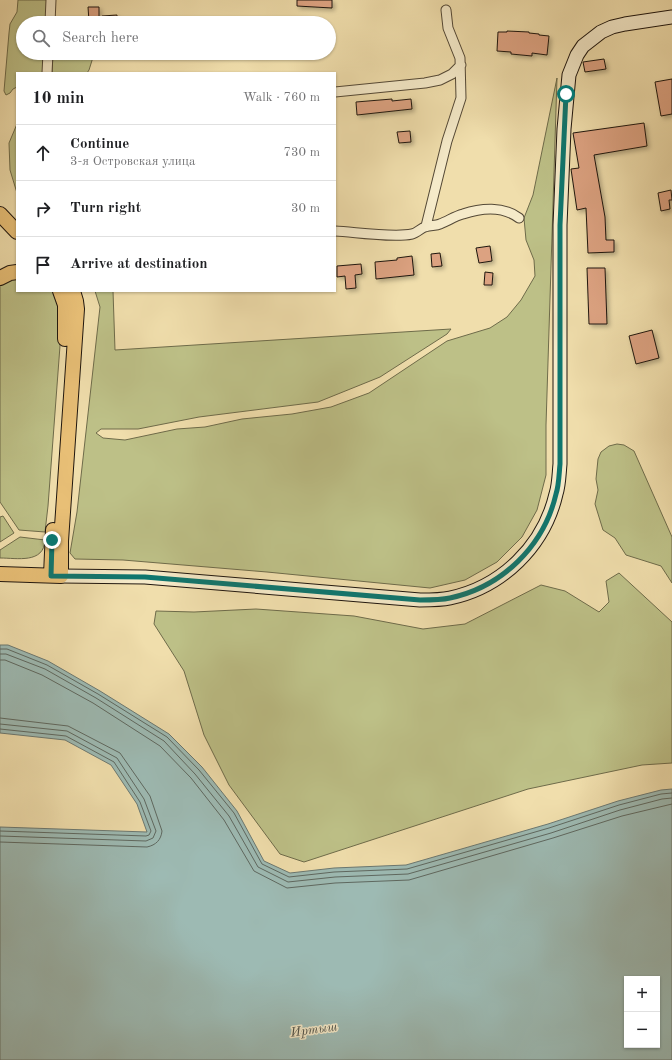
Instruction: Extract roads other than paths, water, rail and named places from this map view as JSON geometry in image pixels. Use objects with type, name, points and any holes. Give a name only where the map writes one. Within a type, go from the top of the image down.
[{"type":"main road","points":[[0,574],[145,577],[420,600],[449,599],[474,592],[494,582],[513,567],[538,538],[548,517],[556,494],[560,464],[560,225],[569,75],[577,55],[583,46],[601,32],[612,27],[625,24],[672,17]]},
{"type":"main road","points":[[0,214],[16,231]]},
{"type":"main road","points":[[0,278],[10,273],[16,272]]},
{"type":"main road","points":[[56,576],[51,549],[66,322],[66,305],[60,292]]},
{"type":"main road","points":[[56,576],[61,541],[77,309],[73,292]]},
{"type":"street","points":[[50,16],[51,0]]},
{"type":"street","points":[[426,226],[447,141],[461,98],[461,66],[457,49],[448,28],[446,10]]},
{"type":"street","points":[[48,60],[48,72]]},
{"type":"street","points":[[336,92],[425,83],[440,80],[452,74],[461,66]]},
{"type":"street","points":[[336,231],[392,235],[413,234],[426,226],[439,225],[462,214],[477,211],[503,210],[519,218]]},
{"type":"water","name":"Иртыш","points":[[0,645],[8,645],[48,661],[169,734],[202,767],[237,811],[264,861],[290,873],[334,868],[406,865],[548,824],[618,801],[661,790],[672,789],[672,1060],[0,1060],[0,827],[147,832],[137,804],[111,765],[65,740],[0,733]]}]
